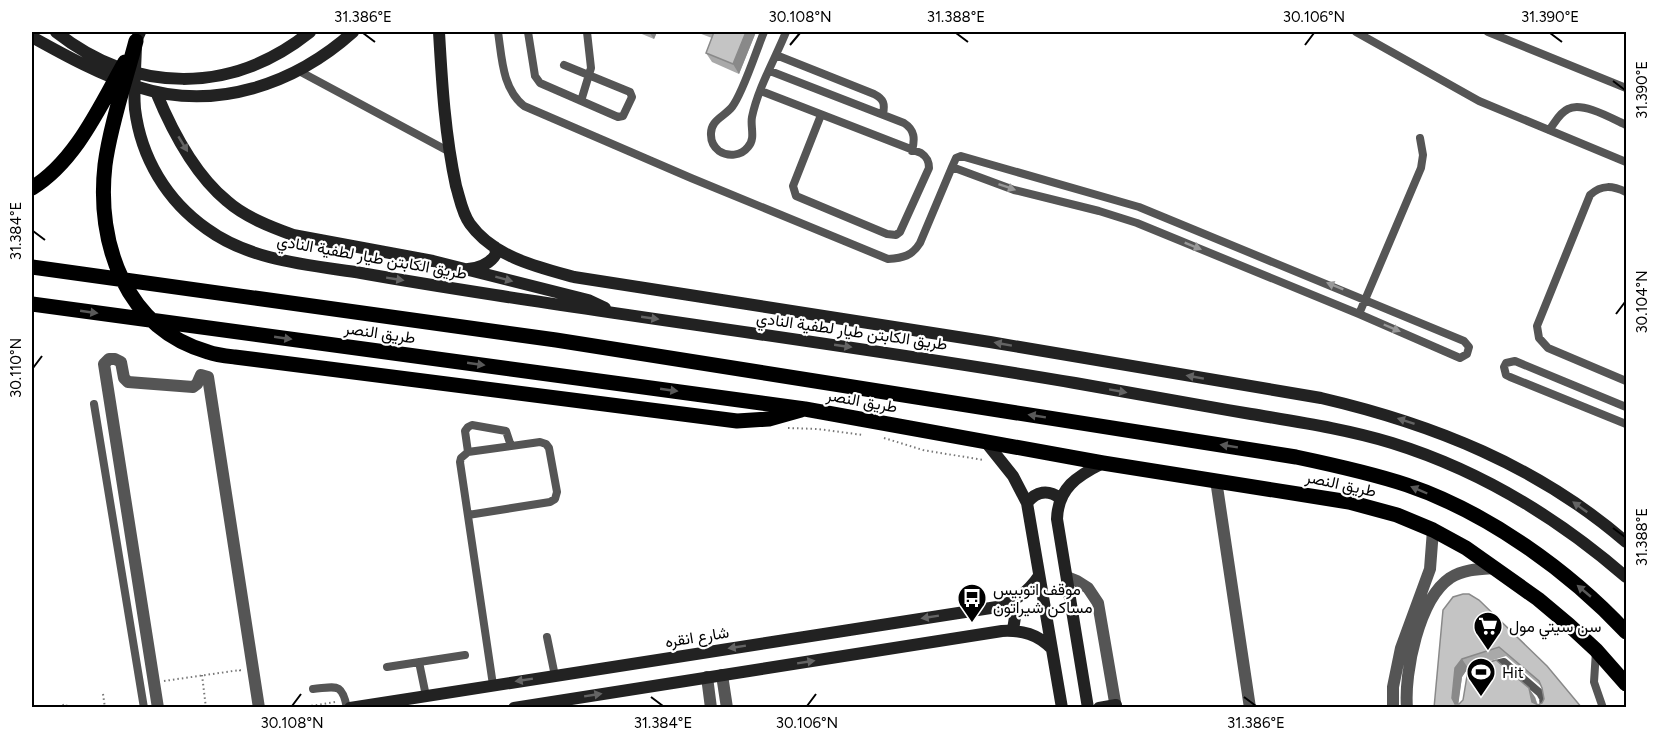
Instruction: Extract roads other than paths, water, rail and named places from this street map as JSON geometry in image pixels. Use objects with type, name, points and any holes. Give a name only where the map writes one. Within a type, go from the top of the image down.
[{"type":"main road","points":[[56,32],[76,46],[114,65],[154,78],[188,80],[220,76],[252,67],[284,50],[310,32]]},
{"type":"main road","points":[[32,37],[92,69],[138,87],[156,92],[206,96],[241,93],[266,86],[299,71],[324,56],[353,32]]},
{"type":"main road","name":"طريق الكابتن طيار لطفية النادي","points":[[439,32],[448,151],[462,209],[470,224],[484,239],[508,256],[574,277],[1001,344],[1321,398],[1367,409],[1457,439],[1514,466],[1572,501],[1626,542]]},
{"type":"main road","points":[[32,188],[56,169],[86,131],[138,36]]},
{"type":"main road","points":[[138,36],[110,140],[103,185],[104,216],[109,246],[130,296],[148,317],[177,339],[208,352],[736,421],[769,420],[805,409]]},
{"type":"main road","name":"طريق الكابتن طيار لطفية النادي","points":[[138,36],[135,98],[144,146],[155,173],[178,203],[204,227],[245,250],[337,270],[966,364],[1354,433],[1432,458],[1510,495],[1568,530],[1626,577]]},
{"type":"main road","points":[[156,92],[166,115],[209,185],[228,203],[268,226],[293,235],[467,270],[588,300],[609,312]]},
{"type":"main road","points":[[467,270],[488,263],[496,254],[495,246]]},
{"type":"main road","name":"طريق النصر","points":[[32,267],[556,340],[1285,455],[1353,469],[1409,486],[1472,514],[1559,570],[1603,607],[1626,632]]},
{"type":"main road","name":"طريق النصر","points":[[32,304],[805,409],[1103,463],[1349,502],[1397,515],[1433,530],[1466,548],[1538,599],[1596,650],[1626,684]]},
{"type":"main road","points":[[985,441],[1013,476],[1027,503],[1062,708]]},
{"type":"main road","points":[[1088,708],[1057,519],[1060,498],[1076,478],[1103,463]]},
{"type":"main road","points":[[1027,503],[1040,493],[1051,493],[1060,498]]},
{"type":"main road","name":"شارع انقره","points":[[348,705],[426,696],[997,607],[1026,592],[1040,576]]},
{"type":"main road","points":[[1007,603],[1015,617],[1013,630]]},
{"type":"main road","points":[[514,708],[1013,630],[1034,635],[1052,649]]},
{"type":"main road","points":[[1098,708],[1116,706]]},
{"type":"street","points":[[158,708],[104,364],[109,359],[121,362],[124,378],[128,382],[192,387],[197,384],[201,375],[208,377],[258,708]]},
{"type":"street","points":[[1216,480],[1250,708]]},
{"type":"street","points":[[1394,708],[1394,687],[1401,648],[1430,568],[1433,530]]},
{"type":"street","points":[[1407,708],[1406,693],[1413,651],[1426,612],[1436,593],[1449,578],[1458,573],[1496,568]]},
{"type":"street","points":[[1067,578],[1088,588],[1098,603],[1116,706]]},
{"type":"street","points":[[722,675],[727,708]]},
{"type":"street","points":[[706,677],[711,708]]},
{"type":"lane","points":[[498,32],[506,79],[515,98],[524,106],[888,259],[905,257],[915,250],[920,243],[952,167],[957,157],[963,156],[1139,207],[1464,340],[1469,347],[1467,354],[1460,358],[1137,223],[1099,210],[1014,190],[952,167]]},
{"type":"lane","points":[[528,32],[537,80],[543,86],[620,117],[625,113],[632,97],[631,93],[564,65]]},
{"type":"lane","points":[[581,101],[591,63],[587,32]]},
{"type":"lane","points":[[764,32],[736,101],[713,124],[711,136],[715,147],[731,155],[747,148],[753,137],[752,117],[786,32]]},
{"type":"lane","points":[[1356,32],[1466,94],[1626,162]]},
{"type":"lane","points":[[1488,32],[1626,88]]},
{"type":"lane","points":[[776,55],[879,96],[885,105],[883,114]]},
{"type":"lane","points":[[299,71],[448,151]]},
{"type":"lane","points":[[770,71],[904,123],[912,130],[914,140],[912,151]]},
{"type":"lane","points":[[810,87],[817,71]]},
{"type":"lane","points":[[761,91],[925,156],[929,168],[904,228],[900,232],[891,236],[799,199],[793,191],[821,115]]},
{"type":"lane","points":[[1550,130],[1561,114],[1575,106],[1585,107],[1626,124]]},
{"type":"lane","points":[[1359,314],[1421,168],[1423,155],[1420,138]]},
{"type":"lane","points":[[1626,192],[1605,187],[1590,195],[1536,326],[1539,338],[1548,348],[1626,381]]},
{"type":"lane","points":[[1626,407],[1515,361],[1506,363],[1504,366],[1506,375],[1510,377],[1626,424]]},
{"type":"lane","points":[[94,404],[144,708]]},
{"type":"lane","points":[[468,452],[465,431],[472,425],[506,431],[511,446]]},
{"type":"lane","points":[[468,516],[555,499],[557,492],[548,446],[540,442],[468,452],[462,455],[460,462],[468,516],[494,685]]},
{"type":"lane","points":[[547,637],[555,675]]},
{"type":"lane","points":[[1596,650],[1594,682],[1603,708]]},
{"type":"lane","points":[[387,666],[465,655]]},
{"type":"lane","points":[[419,662],[426,696]]},
{"type":"lane","points":[[1482,669],[1500,662],[1507,663],[1540,693],[1544,708]]},
{"type":"lane","points":[[313,689],[337,687],[343,691],[348,705]]},
{"type":"place","name":"موقف اتوبيس مساكن شيراتون","points":[[972,624]]},
{"type":"place","name":"سن سيتي مول","points":[[1488,652]]},
{"type":"place","name":"Hit","points":[[1481,698]]}]
